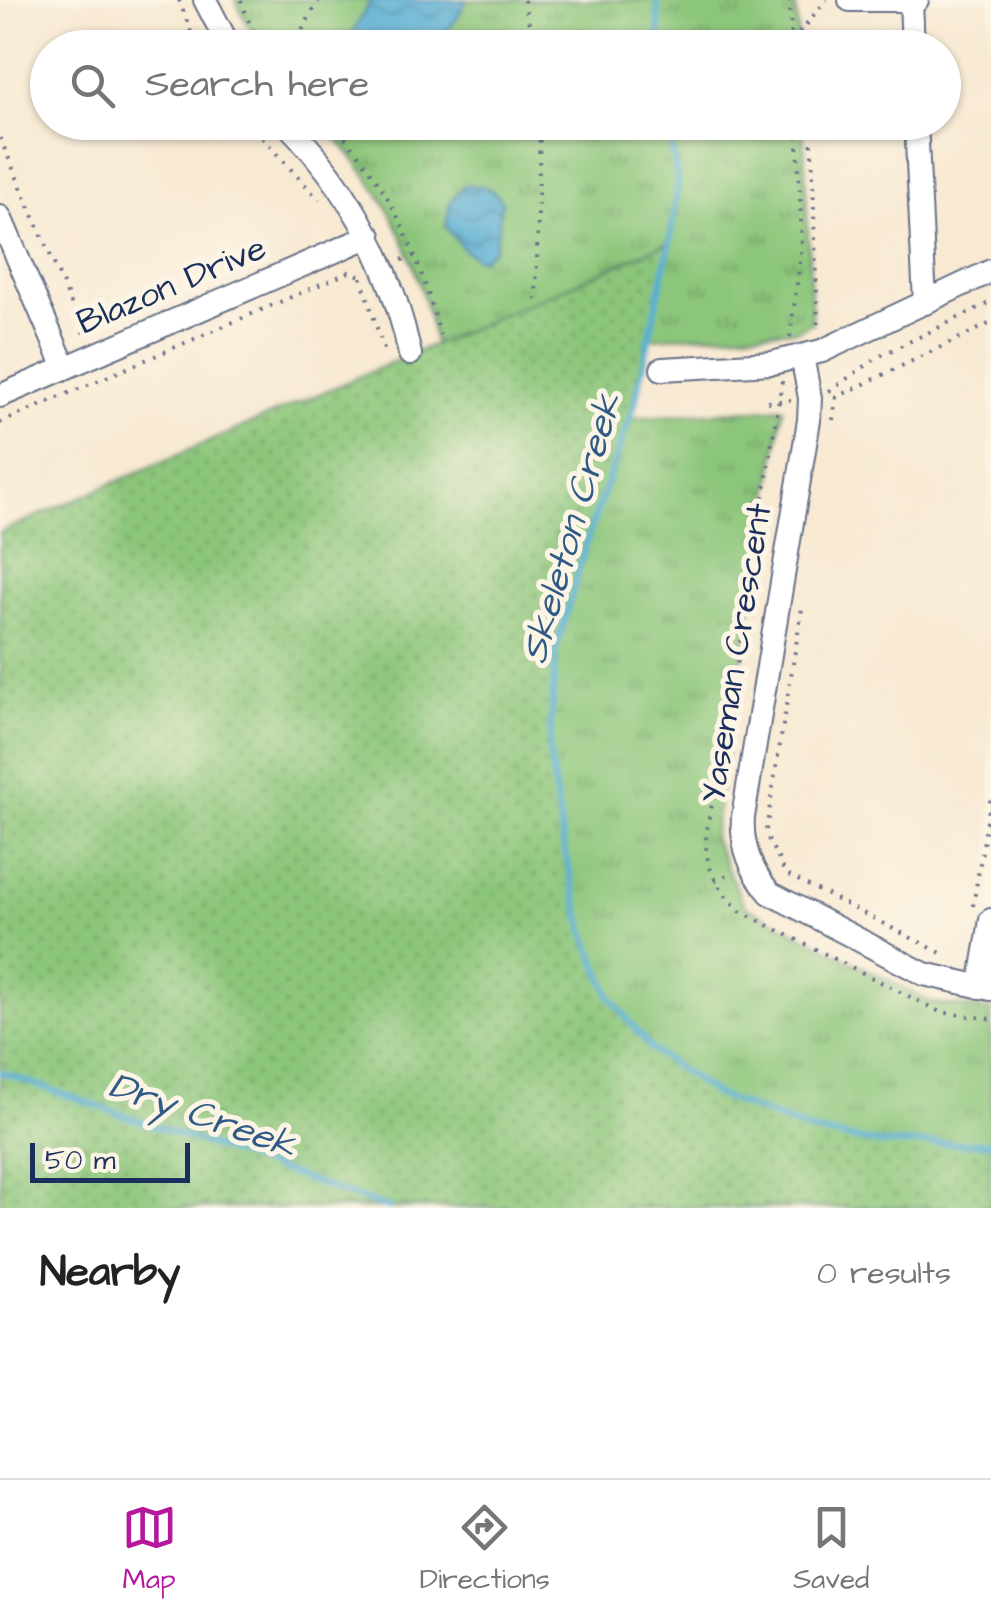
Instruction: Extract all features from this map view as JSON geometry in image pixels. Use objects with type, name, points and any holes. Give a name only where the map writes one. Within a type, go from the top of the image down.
[{"type":"street","points":[[205,0],[221,30]]},
{"type":"street","points":[[850,0],[914,1],[913,30]]},
{"type":"street","points":[[302,140],[318,156],[370,236],[403,318],[410,354]]},
{"type":"street","points":[[917,140],[925,304]]},
{"type":"street","points":[[0,217],[65,368]]},
{"type":"street","name":"Blazon Drive","points":[[0,396],[370,236]]},
{"type":"street","points":[[662,369],[772,363],[822,351],[991,271]]},
{"type":"street","name":"Yaseman Crescent","points":[[794,358],[816,400],[809,420],[744,817],[744,848],[760,882],[770,893],[924,974],[986,988]]},
{"type":"street","points":[[982,912],[986,988]]},
{"type":"path","points":[[179,0],[190,30]]},
{"type":"path","points":[[241,0],[253,30]]},
{"type":"path","points":[[302,30],[319,0]]},
{"type":"path","points":[[524,0],[530,30]]},
{"type":"path","points":[[788,0],[791,30]]},
{"type":"path","points":[[801,30],[827,0]]},
{"type":"path","points":[[807,23],[807,30]]},
{"type":"path","points":[[0,138],[86,336]]},
{"type":"path","points":[[264,140],[326,210]]},
{"type":"path","points":[[345,140],[384,188],[401,218],[440,335]]},
{"type":"path","points":[[536,300],[540,140]]},
{"type":"path","points":[[798,140],[802,246],[794,358],[778,401],[719,779],[703,846],[726,896],[740,911],[940,1012],[991,1018]]},
{"type":"path","points":[[812,140],[818,327]]},
{"type":"path","points":[[0,423],[349,272],[361,276],[384,266]]},
{"type":"path","points":[[816,400],[880,356],[991,302]]},
{"type":"path","points":[[768,402],[836,398],[991,323]]},
{"type":"path","points":[[830,435],[836,398]]},
{"type":"path","points":[[806,587],[766,834],[786,874],[951,958],[984,962]]},
{"type":"path","points":[[982,912],[991,796]]},
{"type":"green space","points":[[235,0],[795,0],[798,30],[250,30]]},
{"type":"green space","points":[[338,140],[804,140],[812,323],[797,330],[649,338],[669,242],[435,344],[408,251],[382,199]]},
{"type":"green space","points":[[670,242],[635,403],[590,530],[611,998],[652,1050],[715,1094],[882,1144],[991,1144],[991,1208],[0,1208],[0,532]]},
{"type":"green space","points":[[783,408],[713,838],[744,905],[932,1003],[991,1010],[991,1143],[882,1144],[810,1131],[715,1094],[652,1050],[611,998],[585,934],[564,849],[549,751],[556,650],[590,530],[630,418]]},
{"type":"water","points":[[371,0],[466,0],[447,30],[354,30]]},
{"type":"water","points":[[429,140],[465,140],[457,143]]},
{"type":"water","points":[[465,185],[486,188],[502,202],[495,248],[480,260],[465,251],[446,227],[450,202]]},
{"type":"waterway","name":"Skeleton Creek","points":[[657,0],[659,30]]},
{"type":"waterway","name":"Skeleton Creek","points":[[670,140],[678,184],[670,242],[635,404],[590,530],[556,650],[549,751],[564,849],[585,934],[611,998],[652,1050],[715,1094],[810,1131],[882,1144],[991,1143]]},
{"type":"waterway","name":"Dry Creek","points":[[0,1072],[388,1208]]}]
